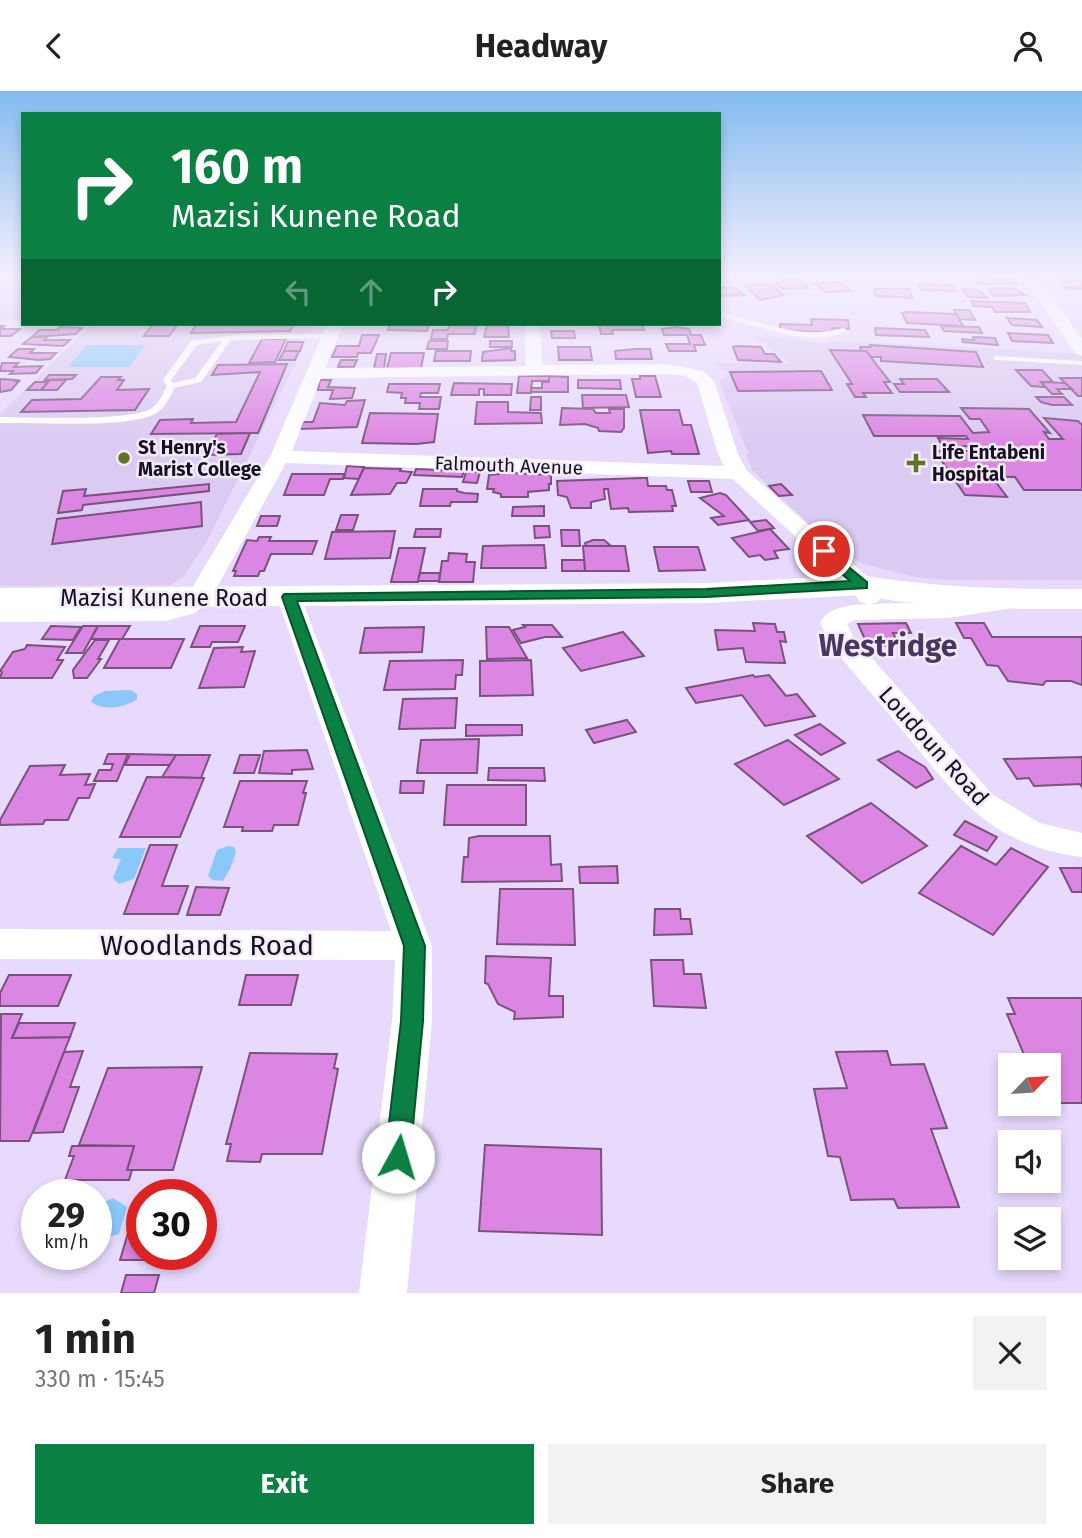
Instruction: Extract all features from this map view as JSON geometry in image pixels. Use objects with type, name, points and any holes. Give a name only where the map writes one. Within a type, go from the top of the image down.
[{"type":"street","points":[[0,614],[166,613],[186,608],[199,598],[280,457],[331,333]]},
{"type":"street","points":[[533,333],[534,371]]},
{"type":"street","points":[[1068,333],[1082,355]]},
{"type":"street","points":[[315,373],[668,369],[699,375],[705,381],[728,454],[738,473],[877,591]]},
{"type":"street","name":"Falmouth Avenue","points":[[280,457],[738,473]]},
{"type":"street","name":"Mazisi Kunene Road","points":[[0,598],[706,593],[739,597],[877,591],[1021,600],[1082,599]]},
{"type":"street","points":[[289,597],[415,946],[412,1021],[383,1293]]},
{"type":"street","name":"Loudoun Road","points":[[1021,600],[949,610],[855,612],[842,615],[833,622],[842,641],[981,802],[1009,823],[1034,835],[1056,843],[1082,845]]},
{"type":"street","name":"Woodlands Road","points":[[0,944],[415,946]]},
{"type":"lane","points":[[171,386],[167,380],[191,345],[237,337],[290,333]]},
{"type":"lane","points":[[800,333],[838,333]]},
{"type":"lane","points":[[0,420],[149,414],[159,407],[171,386],[198,380],[227,340]]},
{"type":"lane","points":[[996,358],[1082,355]]},
{"type":"shaded area","name":"St Henry's Marist College","points":[[83,333],[310,333],[206,543],[184,576],[170,585],[0,586],[0,414]]},
{"type":"shaded area","name":"Life Entabeni Hospital","points":[[750,335],[826,343],[953,346],[1082,354],[1082,580],[947,580],[915,577],[864,564],[834,548],[752,470],[746,455],[748,453],[719,381],[729,374],[713,363],[790,363]]},
{"type":"water","points":[[87,345],[145,345],[129,367],[68,367]]},
{"type":"water","points":[[130,690],[137,694],[137,699],[126,705],[102,707],[91,702],[94,696],[105,691]]},
{"type":"water","points":[[234,847],[236,852],[231,867],[223,881],[213,880],[208,876],[217,850]]},
{"type":"water","points":[[118,848],[146,848],[134,879],[119,884],[113,878],[121,859],[112,858]]},
{"type":"water","points":[[112,1198],[126,1206],[126,1210],[119,1234],[112,1236]]},
{"type":"building","points":[[0,333],[15,333],[11,336],[0,336]]},
{"type":"building","points":[[36,333],[77,333],[76,334],[32,337]]},
{"type":"building","points":[[146,333],[171,333],[169,336],[144,336]]},
{"type":"building","points":[[432,333],[475,333],[448,334],[447,339],[431,339]]},
{"type":"building","points":[[485,333],[509,333],[509,337],[484,337]]},
{"type":"building","points":[[551,333],[574,333],[575,338],[552,338]]},
{"type":"building","points":[[663,333],[701,335],[705,345],[694,345],[696,351],[669,351],[666,344],[690,344],[687,335]]},
{"type":"building","points":[[927,333],[929,337],[876,335]]},
{"type":"building","points":[[1008,333],[1048,335],[1053,343],[1012,341]]},
{"type":"building","points":[[362,335],[379,335],[371,353],[358,353],[357,357],[332,357],[337,346],[359,346]]},
{"type":"building","points":[[32,337],[70,340],[63,346],[23,344]]},
{"type":"building","points":[[973,337],[995,338],[998,345],[963,342],[962,339],[974,340]]},
{"type":"building","points":[[262,339],[286,339],[275,362],[249,363]]},
{"type":"building","points":[[429,341],[448,341],[447,349],[427,349]]},
{"type":"building","points":[[490,341],[512,341],[512,347],[490,347]]},
{"type":"building","points":[[288,342],[303,342],[300,351],[284,351]]},
{"type":"building","points":[[870,345],[976,352],[983,367],[881,361],[881,357],[871,357],[866,351],[861,351],[860,347],[871,347]]},
{"type":"building","points":[[558,347],[590,347],[592,360],[559,360]]},
{"type":"building","points":[[733,347],[761,347],[765,354],[774,354],[781,362],[738,360]]},
{"type":"building","points":[[511,348],[511,351],[515,351],[515,360],[482,361],[483,352]]},
{"type":"building","points":[[18,349],[34,349],[30,353],[56,353],[50,359],[39,360],[9,357]]},
{"type":"building","points":[[650,349],[652,359],[616,359],[615,351]]},
{"type":"building","points":[[830,350],[866,351],[890,382],[884,382],[892,393],[863,393],[866,397],[855,397],[847,384],[852,384]]},
{"type":"building","points":[[284,351],[299,351],[295,360],[279,360]]},
{"type":"building","points":[[436,351],[471,351],[470,361],[434,361]]},
{"type":"building","points":[[391,353],[424,353],[421,368],[387,368]]},
{"type":"building","points":[[377,354],[386,354],[384,368],[374,368]]},
{"type":"building","points":[[341,360],[357,360],[354,367],[338,367]]},
{"type":"building","points":[[2,363],[18,363],[14,367],[42,366],[36,373],[10,374],[13,371],[0,371]]},
{"type":"building","points":[[287,364],[258,433],[151,434],[160,420],[193,419],[191,423],[236,422],[260,372],[212,375],[218,365]]},
{"type":"building","points":[[1016,370],[1042,370],[1053,382],[1041,382],[1045,387],[1031,386]]},
{"type":"building","points":[[821,371],[832,390],[738,391],[730,372]]},
{"type":"building","points":[[49,375],[76,375],[72,379],[45,380]]},
{"type":"building","points":[[519,376],[549,376],[549,381],[532,381],[531,393],[517,393]]},
{"type":"building","points":[[549,376],[568,377],[568,392],[531,392],[531,388],[542,388],[542,382],[549,382]]},
{"type":"building","points":[[640,376],[655,376],[661,397],[636,397],[632,379],[640,379]]},
{"type":"building","points":[[101,377],[121,377],[118,380],[124,380],[117,390],[149,389],[135,410],[21,412],[32,400],[81,399]]},
{"type":"building","points":[[1060,378],[1082,378],[1082,396],[1078,396]]},
{"type":"building","points":[[0,379],[19,381],[11,390],[0,392]]},
{"type":"building","points":[[900,379],[937,379],[949,392],[900,392],[894,384],[904,384]]},
{"type":"building","points":[[66,380],[57,390],[41,390],[48,382],[43,382]]},
{"type":"building","points":[[320,380],[331,380],[328,387],[355,388],[352,398],[330,399],[333,390],[318,390]]},
{"type":"building","points":[[578,380],[620,380],[621,389],[578,388]]},
{"type":"building","points":[[35,382],[48,382],[41,390],[27,390]]},
{"type":"building","points":[[1041,382],[1065,383],[1072,389],[1057,389],[1062,394],[1052,394]]},
{"type":"building","points":[[454,383],[512,384],[511,395],[484,395],[484,389],[479,389],[479,395],[451,395]]},
{"type":"building","points":[[389,384],[440,384],[438,393],[421,393],[420,397],[441,397],[439,409],[419,409],[420,403],[405,403],[406,398],[401,398],[402,393],[387,392]]},
{"type":"building","points":[[582,395],[626,395],[629,407],[583,408]]},
{"type":"building","points":[[531,397],[541,397],[541,410],[530,410]]},
{"type":"building","points":[[1036,397],[1064,397],[1072,405],[1052,405],[1041,402]]},
{"type":"building","points":[[365,400],[357,427],[300,429],[303,422],[313,422],[320,403],[345,405],[347,401]]},
{"type":"building","points":[[477,402],[508,402],[508,412],[541,413],[542,423],[475,424]]},
{"type":"building","points":[[562,408],[593,409],[596,413],[610,413],[609,409],[624,409],[624,428],[621,432],[599,431],[598,428],[585,424],[560,425]]},
{"type":"building","points":[[961,408],[1029,409],[1050,433],[1044,432],[1049,439],[1063,439],[1044,418],[1078,421],[1082,425],[1082,490],[1024,490],[1015,477],[992,477],[1007,497],[965,495],[935,451],[975,451],[972,446],[943,447],[938,438],[968,439],[966,436],[874,436],[863,415],[960,416],[973,433],[989,432],[980,419],[970,419]]},
{"type":"building","points":[[640,410],[679,410],[683,425],[691,425],[699,454],[672,454],[671,451],[648,453]]},
{"type":"building","points":[[370,413],[438,414],[434,442],[362,443]]},
{"type":"building","points":[[250,433],[241,454],[206,455],[217,434]]},
{"type":"building","points":[[347,466],[364,467],[359,479],[344,478]]},
{"type":"building","points":[[364,468],[412,472],[406,483],[397,483],[390,494],[351,495]]},
{"type":"building","points":[[416,469],[464,471],[462,477],[414,475]]},
{"type":"building","points":[[466,472],[480,472],[477,483],[463,482]]},
{"type":"building","points":[[292,474],[344,474],[343,479],[330,479],[324,495],[284,495]]},
{"type":"building","points":[[489,475],[551,475],[549,490],[528,492],[528,497],[501,497],[501,494],[493,492],[494,489],[487,489]]},
{"type":"building","points":[[647,478],[648,486],[666,486],[667,490],[672,490],[676,506],[672,506],[673,511],[629,512],[628,508],[611,509],[608,489],[604,489],[605,499],[591,502],[591,508],[571,508],[567,497],[558,495],[557,481]]},
{"type":"building","points":[[688,481],[709,481],[712,492],[691,492]]},
{"type":"building","points":[[209,484],[209,491],[83,505],[82,510],[58,513],[63,491],[86,489],[84,496]]},
{"type":"building","points":[[781,484],[792,495],[779,496],[769,486]]},
{"type":"building","points":[[423,489],[457,489],[464,493],[478,494],[477,502],[451,502],[450,506],[420,506]]},
{"type":"building","points":[[720,493],[726,495],[749,520],[718,525],[711,518],[724,516],[700,498]]},
{"type":"building","points":[[201,502],[202,526],[52,544],[57,519]]},
{"type":"building","points":[[544,506],[544,516],[512,516],[513,507]]},
{"type":"building","points":[[341,515],[358,515],[353,530],[336,530]]},
{"type":"building","points":[[261,516],[280,516],[277,526],[257,526]]},
{"type":"building","points":[[766,520],[774,528],[758,531],[750,522]]},
{"type":"building","points":[[534,526],[549,526],[550,537],[535,538]]},
{"type":"building","points":[[416,529],[441,529],[440,537],[414,537]]},
{"type":"building","points":[[770,529],[789,549],[774,551],[778,558],[765,560],[760,555],[749,557],[732,538]]},
{"type":"building","points":[[561,530],[579,530],[580,546],[562,546]]},
{"type":"building","points":[[395,531],[390,558],[325,559],[332,532]]},
{"type":"building","points":[[259,537],[271,537],[269,541],[317,541],[312,554],[271,554],[264,571],[260,571],[258,576],[234,576],[236,571],[233,571],[247,540],[257,541]]},
{"type":"building","points":[[604,540],[611,546],[586,546],[585,543]]},
{"type":"building","points":[[544,545],[546,568],[481,568],[483,546]]},
{"type":"building","points":[[583,546],[625,546],[629,571],[585,571]]},
{"type":"building","points":[[654,547],[698,547],[705,570],[659,571]]},
{"type":"building","points":[[399,548],[425,548],[418,582],[391,582]]},
{"type":"building","points":[[449,553],[467,554],[466,562],[475,562],[473,582],[439,582],[442,561],[448,561]]},
{"type":"building","points":[[562,560],[584,560],[585,571],[562,571]]},
{"type":"building","points":[[420,573],[440,573],[439,581],[418,581]]},
{"type":"building","points":[[753,623],[775,624],[777,632],[784,632],[786,642],[780,641],[785,663],[746,662],[743,648],[718,650],[715,630],[755,631]]},
{"type":"building","points":[[906,623],[911,633],[893,633],[900,646],[868,646],[858,624]]},
{"type":"building","points":[[956,623],[984,623],[992,637],[1082,637],[1082,685],[1071,681],[1046,681],[1043,685],[1008,681],[998,666],[987,665],[971,638],[964,638]]},
{"type":"building","points":[[523,625],[552,625],[562,637],[545,637],[521,643],[513,630],[525,627]]},
{"type":"building","points":[[51,626],[81,627],[73,640],[42,639]]},
{"type":"building","points":[[83,626],[98,626],[83,653],[66,653]]},
{"type":"building","points":[[98,626],[130,626],[122,639],[91,639]]},
{"type":"building","points":[[200,626],[245,626],[238,642],[212,642],[210,647],[191,647]]},
{"type":"building","points":[[424,627],[422,652],[360,653],[365,628]]},
{"type":"building","points":[[486,627],[509,627],[527,658],[487,659]]},
{"type":"building","points":[[623,632],[644,656],[581,671],[563,648]]},
{"type":"building","points":[[120,639],[184,639],[171,668],[104,668]]},
{"type":"building","points":[[95,640],[109,640],[98,659],[101,659],[87,678],[74,678],[73,670]]},
{"type":"building","points":[[27,645],[65,647],[57,660],[63,660],[52,678],[0,678],[0,671],[13,652],[25,649]]},
{"type":"building","points":[[243,647],[241,652],[255,651],[244,687],[199,688],[214,648]]},
{"type":"building","points":[[463,660],[462,675],[456,675],[455,689],[384,690],[390,661]]},
{"type":"building","points":[[531,660],[533,695],[480,696],[480,661]]},
{"type":"building","points":[[753,675],[769,675],[786,696],[797,694],[815,716],[765,726],[742,695],[696,703],[686,688]]},
{"type":"building","points":[[457,698],[455,728],[399,729],[403,699]]},
{"type":"building","points":[[627,720],[636,732],[594,743],[586,730]]},
{"type":"building","points":[[820,724],[845,743],[821,755],[795,735]]},
{"type":"building","points":[[466,725],[522,725],[522,735],[466,736]]},
{"type":"building","points":[[479,739],[477,773],[417,773],[421,740]]},
{"type":"building","points":[[788,740],[839,779],[784,805],[735,764]]},
{"type":"building","points":[[307,750],[313,769],[292,770],[292,774],[259,773],[264,751]]},
{"type":"building","points":[[898,751],[925,767],[933,779],[916,788],[878,760]]},
{"type":"building","points":[[108,754],[128,754],[117,781],[94,781],[99,770],[111,770],[113,764],[104,764]]},
{"type":"building","points":[[130,754],[176,755],[171,765],[125,765]]},
{"type":"building","points":[[176,755],[210,755],[201,778],[162,777]]},
{"type":"building","points":[[240,755],[260,755],[254,773],[234,773]]},
{"type":"building","points":[[1082,757],[1082,787],[1080,784],[1034,786],[1029,778],[1017,779],[1004,759]]},
{"type":"building","points":[[65,765],[60,775],[90,774],[85,785],[95,784],[89,798],[78,798],[68,820],[45,820],[43,824],[0,825],[0,820],[30,766]]},
{"type":"building","points":[[489,768],[544,768],[545,781],[488,780]]},
{"type":"building","points":[[147,777],[204,778],[180,837],[120,837]]},
{"type":"building","points":[[240,781],[307,781],[298,825],[274,825],[272,831],[242,831],[243,827],[224,827]]},
{"type":"building","points":[[401,781],[424,781],[423,793],[400,793]]},
{"type":"building","points":[[447,785],[526,785],[526,825],[444,825]]},
{"type":"building","points":[[871,803],[927,846],[862,883],[807,836]]},
{"type":"building","points":[[965,821],[997,837],[987,851],[954,835]]},
{"type":"building","points":[[550,836],[551,865],[561,864],[562,881],[462,882],[469,838]]},
{"type":"building","points":[[150,845],[177,845],[162,886],[188,886],[178,914],[124,914]]},
{"type":"building","points":[[961,846],[996,865],[1011,848],[1048,867],[993,935],[919,893]]},
{"type":"building","points":[[617,866],[618,883],[580,883],[579,867]]},
{"type":"building","points":[[1060,868],[1082,868],[1082,892],[1072,892]]},
{"type":"building","points":[[196,887],[229,888],[220,915],[187,915]]},
{"type":"building","points":[[500,889],[573,889],[575,945],[497,944]]},
{"type":"building","points":[[655,909],[680,909],[681,919],[690,919],[692,934],[654,935]]},
{"type":"building","points":[[486,956],[551,958],[549,996],[563,996],[563,1017],[514,1019],[515,1012],[498,1004],[485,983]]},
{"type":"building","points":[[651,960],[683,960],[684,974],[701,974],[706,1008],[654,1006]]},
{"type":"building","points":[[9,975],[71,975],[58,1006],[0,1006],[0,993]]},
{"type":"building","points":[[246,975],[298,975],[291,1005],[239,1005]]},
{"type":"building","points":[[1008,998],[1082,998],[1082,1103],[1061,1103],[1061,1053],[1023,1053],[1007,1014],[1015,1014]]},
{"type":"building","points":[[1,1014],[22,1014],[12,1038],[70,1037],[29,1141],[0,1141]]},
{"type":"building","points":[[19,1023],[75,1023],[70,1037],[12,1038]]},
{"type":"building","points":[[83,1051],[70,1087],[79,1087],[63,1132],[33,1133],[64,1052]]},
{"type":"building","points":[[887,1051],[891,1065],[924,1064],[947,1128],[931,1129],[959,1207],[898,1208],[894,1199],[851,1200],[840,1157],[828,1156],[814,1089],[847,1088],[836,1052]]},
{"type":"building","points":[[250,1053],[337,1054],[334,1068],[338,1069],[322,1154],[262,1154],[260,1162],[227,1161],[231,1144],[226,1144]]},
{"type":"building","points":[[202,1067],[173,1170],[127,1170],[134,1146],[79,1145],[108,1068]]},
{"type":"building","points":[[485,1145],[601,1149],[602,1235],[479,1231]]},
{"type":"building","points":[[72,1146],[134,1146],[127,1170],[132,1170],[129,1179],[126,1180],[65,1179],[74,1156],[69,1156]]},
{"type":"building","points":[[126,1240],[126,1260],[120,1260]]},
{"type":"building","points":[[126,1275],[159,1275],[154,1293],[121,1293]]},
{"type":"place","name":"St Henry's Marist College","points":[[124,458]]},
{"type":"place","name":"Life Entabeni Hospital","points":[[916,463]]},
{"type":"district","name":"Westridge","points":[[888,646]]},
{"type":"route","points":[[398,1157],[412,1021],[415,946],[289,597],[706,593],[862,585],[824,551]]}]
